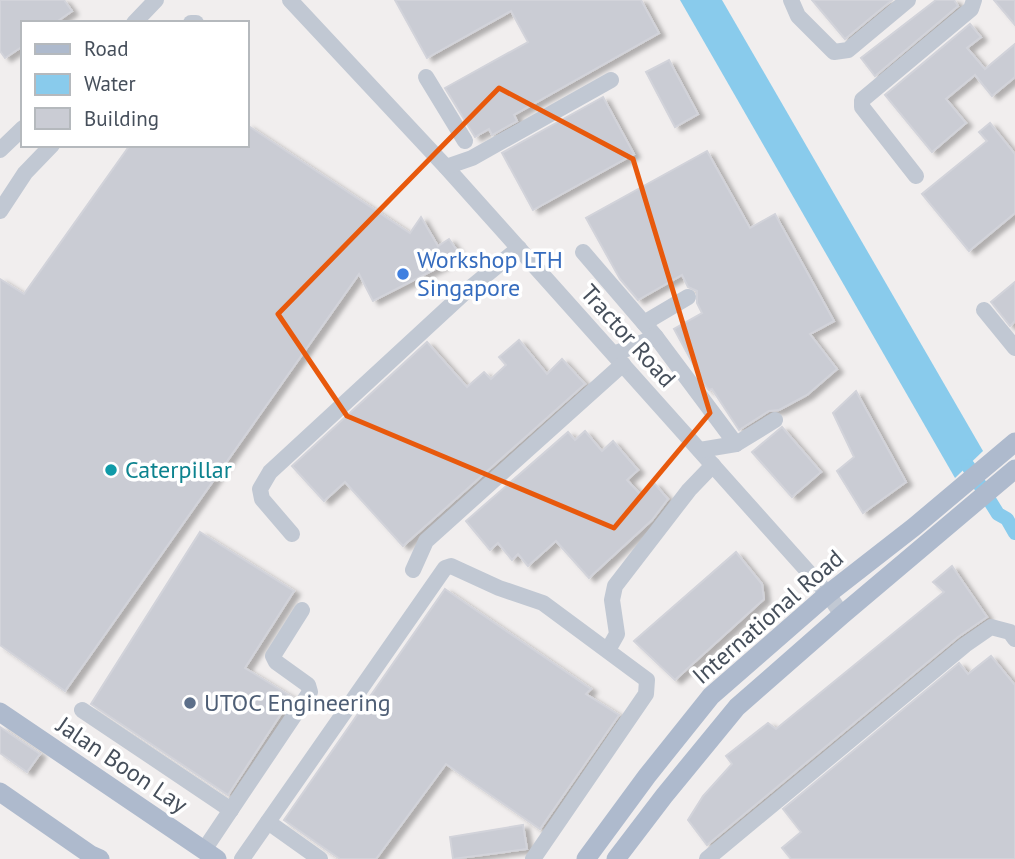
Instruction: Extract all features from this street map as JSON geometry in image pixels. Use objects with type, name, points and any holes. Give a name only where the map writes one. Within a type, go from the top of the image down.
[{"type":"main road","name":"International Road","points":[[586,859],[710,696],[828,594],[1014,443]]},
{"type":"main road","name":"International Road","points":[[616,859],[737,707],[1015,469]]},
{"type":"main road","name":"Jalan Boon Lay","points":[[0,712],[210,855]]},
{"type":"main road","points":[[0,792],[100,859]]},
{"type":"street","points":[[136,21],[156,0]]},
{"type":"street","name":"Tractor Road","points":[[290,0],[519,248],[828,594],[842,615]]},
{"type":"street","points":[[791,0],[801,20],[834,52],[848,50],[908,0]]},
{"type":"street","points":[[916,176],[862,107],[862,100],[971,9],[974,0]]},
{"type":"street","points":[[426,77],[466,141]]},
{"type":"street","points":[[446,167],[472,158],[611,80]]},
{"type":"street","points":[[0,150],[21,130]]},
{"type":"street","points":[[0,211],[25,173],[50,147]]},
{"type":"street","points":[[292,534],[262,499],[260,489],[270,472],[463,294],[519,248]]},
{"type":"street","points":[[583,252],[656,337],[736,444]]},
{"type":"street","points":[[644,323],[688,298]]},
{"type":"street","points":[[984,310],[1012,339]]},
{"type":"street","points":[[412,570],[426,541],[618,359],[656,337]]},
{"type":"street","points":[[700,450],[736,444],[775,420]]},
{"type":"street","points":[[608,650],[617,634],[611,600],[615,586],[689,490],[713,465]]},
{"type":"street","points":[[242,859],[445,568],[451,566],[499,589],[543,603],[647,680],[646,694],[533,859]]},
{"type":"street","points":[[210,855],[231,810],[310,692],[308,685],[276,662],[273,656],[302,610]]},
{"type":"street","points":[[707,859],[965,645],[991,627],[1010,632],[1015,639]]},
{"type":"street","points":[[82,710],[231,810]]},
{"type":"street","points":[[268,822],[320,859]]},
{"type":"highlighted area","points":[[499,88],[633,159],[710,413],[614,528],[347,416],[278,314]]},
{"type":"water","points":[[680,0],[722,0],[983,451],[955,478]]},
{"type":"building","points":[[0,0],[64,0],[72,11],[58,21],[21,21],[21,47],[5,58],[0,51]]},
{"type":"building","points":[[395,0],[641,0],[659,33],[514,115],[517,121],[492,135],[489,129],[475,137],[445,88],[528,42],[511,11],[427,58]]},
{"type":"building","points":[[812,0],[892,0],[845,39]]},
{"type":"building","points":[[936,0],[954,0],[958,6],[875,76],[861,58]]},
{"type":"building","points":[[994,0],[1015,0],[1015,25]]},
{"type":"building","points":[[970,24],[981,37],[967,48],[985,69],[1015,44],[1015,77],[992,96],[975,75],[946,99],[966,123],[932,152],[885,95]]},
{"type":"building","points":[[669,60],[698,114],[675,127],[646,72]]},
{"type":"building","points":[[603,97],[634,154],[533,210],[502,153]]},
{"type":"building","points":[[990,123],[1015,154],[1015,213],[969,251],[922,194],[987,141],[979,132]]},
{"type":"building","name":"Caterpillar","points":[[248,126],[410,233],[421,217],[438,246],[449,239],[461,256],[373,301],[359,274],[65,691],[0,645],[0,279],[24,294],[129,147],[248,147]]},
{"type":"building","points":[[707,151],[750,228],[775,214],[834,321],[810,334],[837,369],[807,395],[779,410],[769,411],[739,430],[712,389],[709,390],[704,384],[674,329],[702,313],[697,303],[697,291],[688,287],[682,275],[638,300],[620,279],[586,218]]},
{"type":"building","points":[[1015,282],[1015,321],[1010,326],[991,302]]},
{"type":"building","points":[[519,340],[547,374],[562,359],[585,384],[403,546],[345,482],[324,501],[292,466],[427,342],[467,387],[484,372],[491,379],[506,365],[499,357]]},
{"type":"building","points":[[856,391],[906,482],[863,513],[837,471],[854,457],[833,413]]},
{"type":"building","points":[[782,427],[821,472],[792,497],[752,452]]},
{"type":"building","points":[[585,431],[602,451],[613,441],[638,470],[627,480],[641,495],[654,483],[668,499],[652,520],[589,578],[556,541],[528,566],[518,554],[512,560],[498,543],[490,550],[466,521],[568,432],[575,440]]},
{"type":"building","name":"UTOC Engineering","points":[[200,532],[294,591],[245,668],[292,697],[228,795],[91,704]]},
{"type":"building","points":[[736,552],[762,584],[764,599],[675,680],[634,641]]},
{"type":"building","points":[[952,566],[987,617],[958,637],[707,845],[688,820],[703,796],[732,764],[726,756],[768,723],[776,729],[944,592],[933,582]]},
{"type":"building","points":[[445,589],[591,689],[586,694],[619,715],[540,829],[446,764],[376,859],[340,859],[284,820]]},
{"type":"building","points":[[991,656],[1015,685],[1015,859],[791,859],[782,848],[801,832],[783,809],[959,663],[968,674]]},
{"type":"building","points":[[0,727],[40,754],[27,772],[0,753]]},
{"type":"building","points":[[523,825],[527,849],[453,859],[450,837]]},
{"type":"waterway","points":[[968,466],[998,514],[1007,519],[1015,533]]},
{"type":"place","name":"Workshop LTH Singapore","points":[[403,274]]},
{"type":"place","name":"Caterpillar","points":[[111,470]]},
{"type":"place","name":"UTOC Engineering","points":[[190,703]]}]
